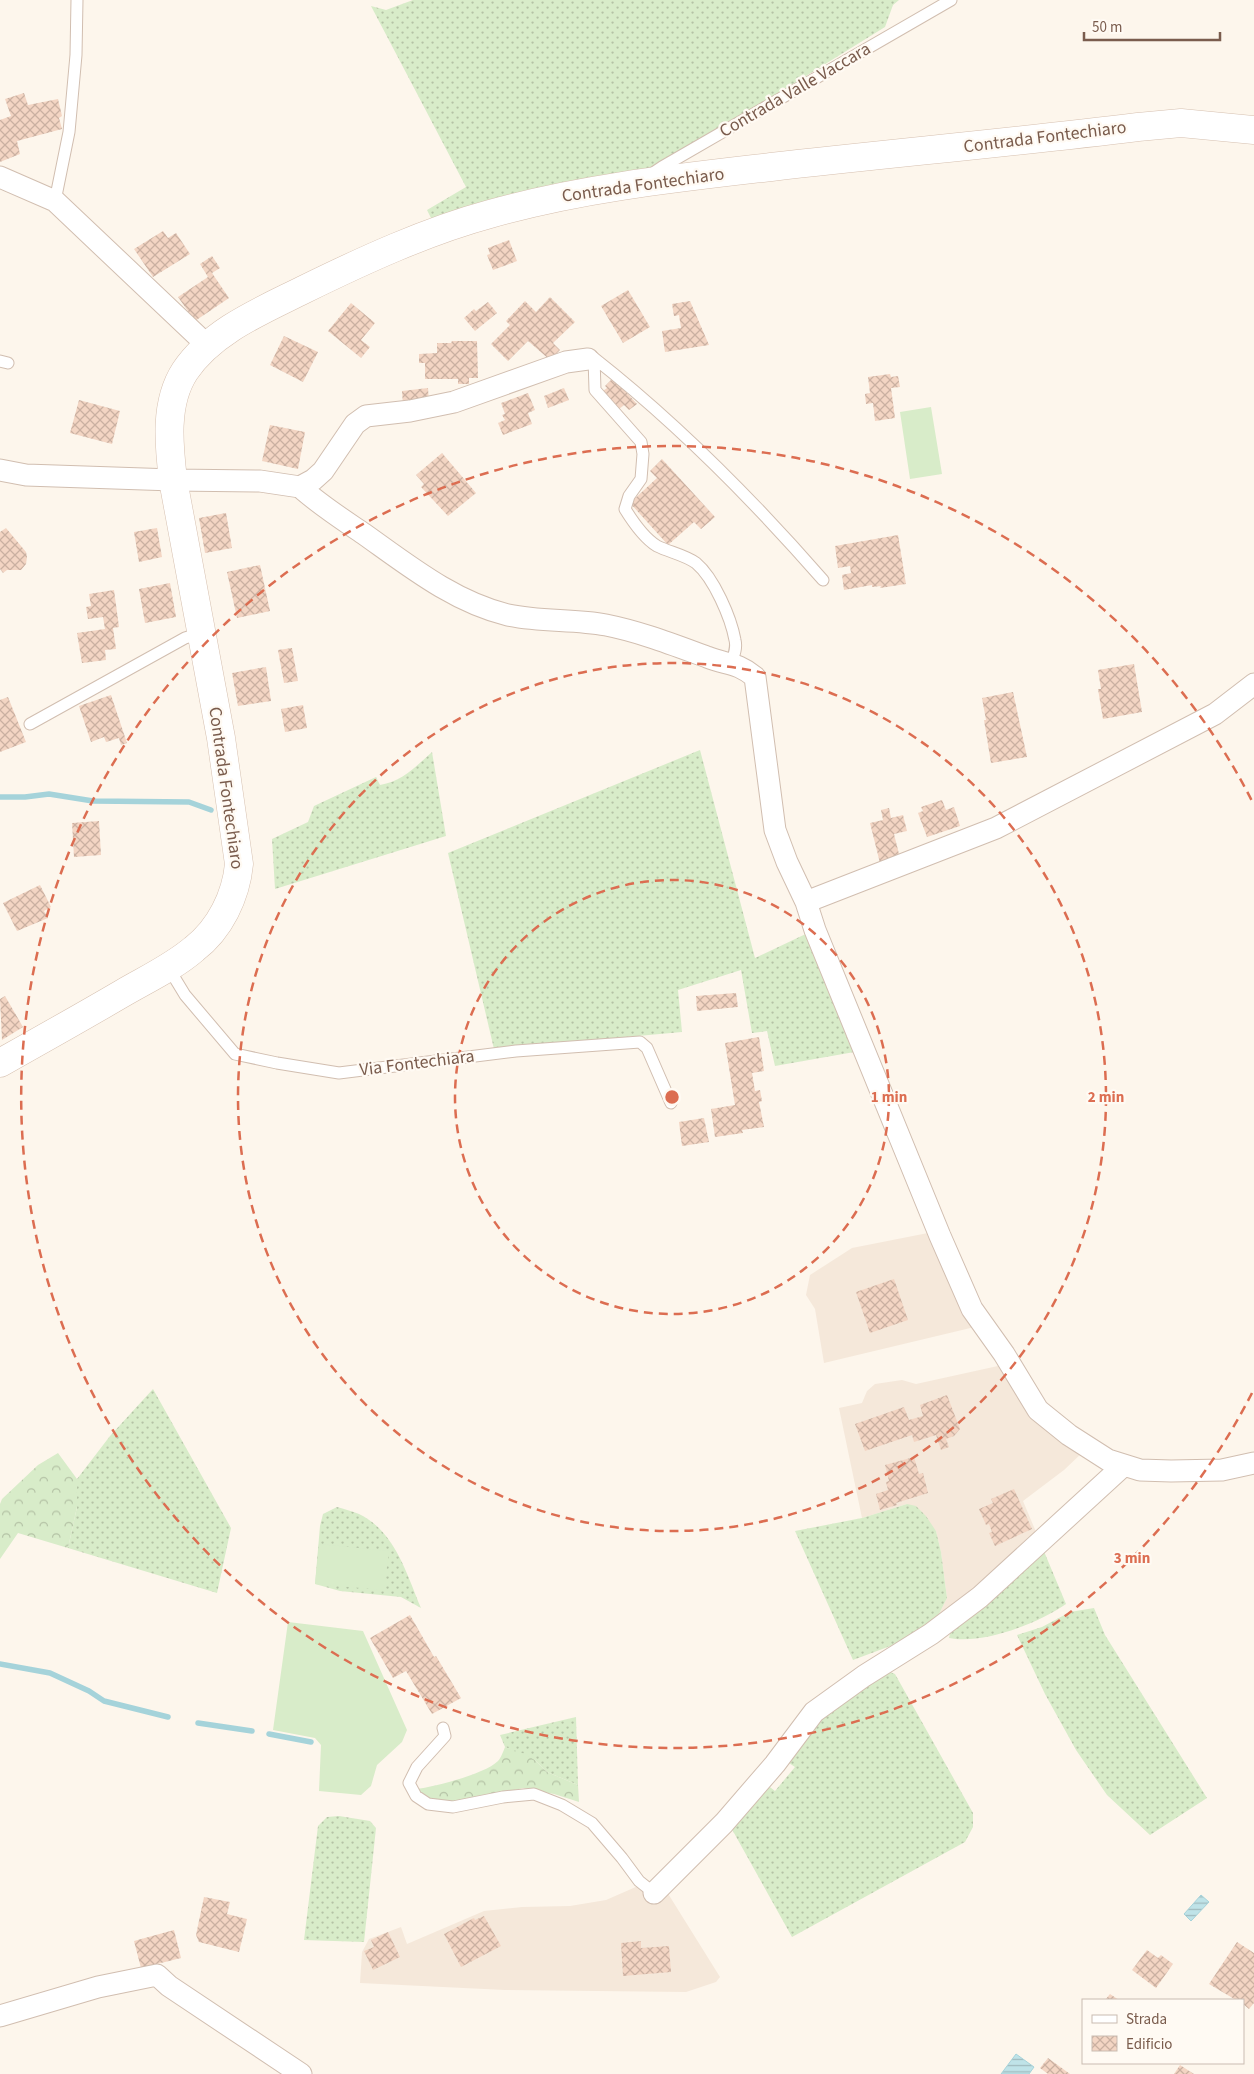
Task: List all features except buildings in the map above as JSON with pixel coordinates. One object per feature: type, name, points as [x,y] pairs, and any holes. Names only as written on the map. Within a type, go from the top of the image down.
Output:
[{"type":"main road","name":"Contrada Fontechiaro","points":[[0,1064],[196,949],[228,908],[238,881],[240,864],[220,738],[173,480],[169,446],[172,407],[184,373],[208,346],[221,335],[257,313],[323,280],[426,236],[487,214],[548,199],[641,182],[1138,127],[1181,124],[1254,130]]},
{"type":"street","points":[[0,177],[55,201],[208,346]]},
{"type":"street","points":[[300,487],[313,480],[323,470],[355,424],[366,416],[410,411],[454,402],[566,362],[591,359]]},
{"type":"street","points":[[0,470],[26,475],[260,481],[300,487],[320,505],[426,578],[468,601],[509,615],[606,625],[731,663],[746,670],[755,677],[776,830],[786,862],[806,902],[940,1236],[972,1308],[1004,1354],[1038,1410],[1069,1435],[1108,1460],[1140,1470],[1171,1472],[1222,1470],[1254,1463]]},
{"type":"street","points":[[806,902],[996,828],[1215,714],[1254,684]]},
{"type":"street","points":[[654,1893],[724,1823],[775,1764],[814,1712],[864,1676],[931,1634],[980,1597],[1123,1466]]},
{"type":"street","points":[[0,2016],[98,1987],[156,1975],[169,1986],[301,2074]]},
{"type":"lane","points":[[55,201],[69,132],[76,55],[77,0]]},
{"type":"lane","name":"Contrada Valle Vaccara","points":[[641,182],[662,166],[951,0]]},
{"type":"lane","points":[[591,359],[639,393],[762,510],[823,580]]},
{"type":"lane","points":[[591,359],[595,390],[641,442],[643,454],[640,479],[628,496],[624,509],[634,524],[656,545],[695,563],[710,580],[726,611],[736,641],[736,651],[731,663]]},
{"type":"lane","points":[[30,724],[185,638],[201,632]]},
{"type":"lane","name":"Via Fontechiara","points":[[168,967],[186,995],[235,1054],[277,1063],[339,1072],[516,1051],[640,1042],[647,1048],[671,1103]]},
{"type":"lane","points":[[442,1728],[445,1736],[417,1767],[409,1783],[416,1796],[428,1804],[453,1807],[503,1797],[534,1794],[562,1805],[592,1823],[622,1858],[639,1882],[654,1893]]},
{"type":"shaded area","points":[[933,1232],[983,1325],[824,1363],[815,1309],[806,1295],[810,1275],[852,1248]]},
{"type":"shaded area","points":[[1007,1364],[1083,1452],[1064,1470],[1023,1501],[1039,1539],[934,1624],[947,1598],[941,1552],[936,1531],[907,1504],[862,1518],[839,1408],[862,1403],[867,1391],[875,1384],[902,1380],[916,1384]]},
{"type":"shaded area","points":[[638,1886],[667,1892],[720,1977],[716,1982],[686,1992],[505,1990],[360,1983],[362,1952],[369,1939],[401,1927],[407,1944],[484,1911],[522,1907],[570,1906],[606,1900]]},
{"type":"green space","points":[[413,0],[899,0],[893,5],[885,27],[654,170],[434,224],[427,210],[466,187],[371,6],[386,10]]},
{"type":"green space","points":[[931,407],[942,474],[910,479],[900,412]]},
{"type":"green space","points":[[700,750],[755,958],[812,931],[860,1051],[775,1066],[767,1031],[752,1033],[741,970],[678,990],[682,1032],[494,1049],[448,853]]},
{"type":"green space","points":[[432,752],[446,836],[275,889],[272,839],[308,822],[314,806],[376,777],[380,785],[402,777]]},
{"type":"green space","points":[[153,1389],[231,1528],[217,1593],[68,1548],[77,1507],[77,1479],[110,1436]]},
{"type":"green space","points":[[58,1453],[77,1479],[77,1507],[68,1548],[18,1533],[0,1559],[0,1504],[2,1499],[38,1465]]},
{"type":"green space","points":[[907,1504],[916,1506],[926,1516],[936,1531],[941,1552],[947,1598],[934,1624],[901,1642],[853,1660],[795,1531],[862,1518]]},
{"type":"green space","points":[[337,1507],[359,1514],[382,1531],[405,1568],[421,1608],[401,1597],[340,1591],[315,1584],[320,1526],[323,1514]]},
{"type":"green space","points":[[319,1544],[389,1551],[384,1590],[315,1584]]},
{"type":"green space","points":[[1043,1549],[1066,1604],[1041,1618],[1010,1631],[978,1638],[949,1638],[952,1625]]},
{"type":"green space","points":[[1094,1608],[1105,1635],[1207,1798],[1150,1835],[1107,1795],[1076,1750],[1045,1694],[1017,1635],[1042,1627],[1070,1612]]},
{"type":"green space","points":[[288,1622],[363,1631],[407,1730],[402,1742],[377,1765],[371,1786],[361,1795],[319,1791],[321,1745],[315,1738],[273,1730]]},
{"type":"green space","points":[[885,1670],[895,1674],[973,1813],[973,1827],[965,1842],[792,1937],[729,1824],[766,1784],[775,1791],[795,1767],[786,1761],[816,1722]]},
{"type":"green space","points":[[576,1717],[578,1785],[547,1772],[536,1761],[505,1747],[500,1735]]},
{"type":"green space","points":[[505,1747],[525,1754],[536,1761],[547,1772],[578,1785],[579,1802],[554,1794],[523,1788],[458,1803],[437,1803],[416,1789],[446,1783],[482,1771],[498,1761]]},
{"type":"green space","points":[[339,1816],[370,1821],[376,1828],[364,1942],[304,1940],[318,1826],[327,1817]]},
{"type":"water","points":[[1201,1895],[1209,1902],[1191,1921],[1184,1914]]},
{"type":"water","points":[[1016,2054],[1034,2067],[1029,2074],[1001,2074]]},
{"type":"waterway","points":[[0,797],[25,797],[49,794],[93,801],[189,802],[211,810]]},
{"type":"waterway","points":[[0,1664],[50,1673],[89,1691],[104,1701],[168,1717]]},
{"type":"waterway","points":[[198,1723],[252,1731]]},
{"type":"waterway","points":[[269,1734],[311,1742]]}]
